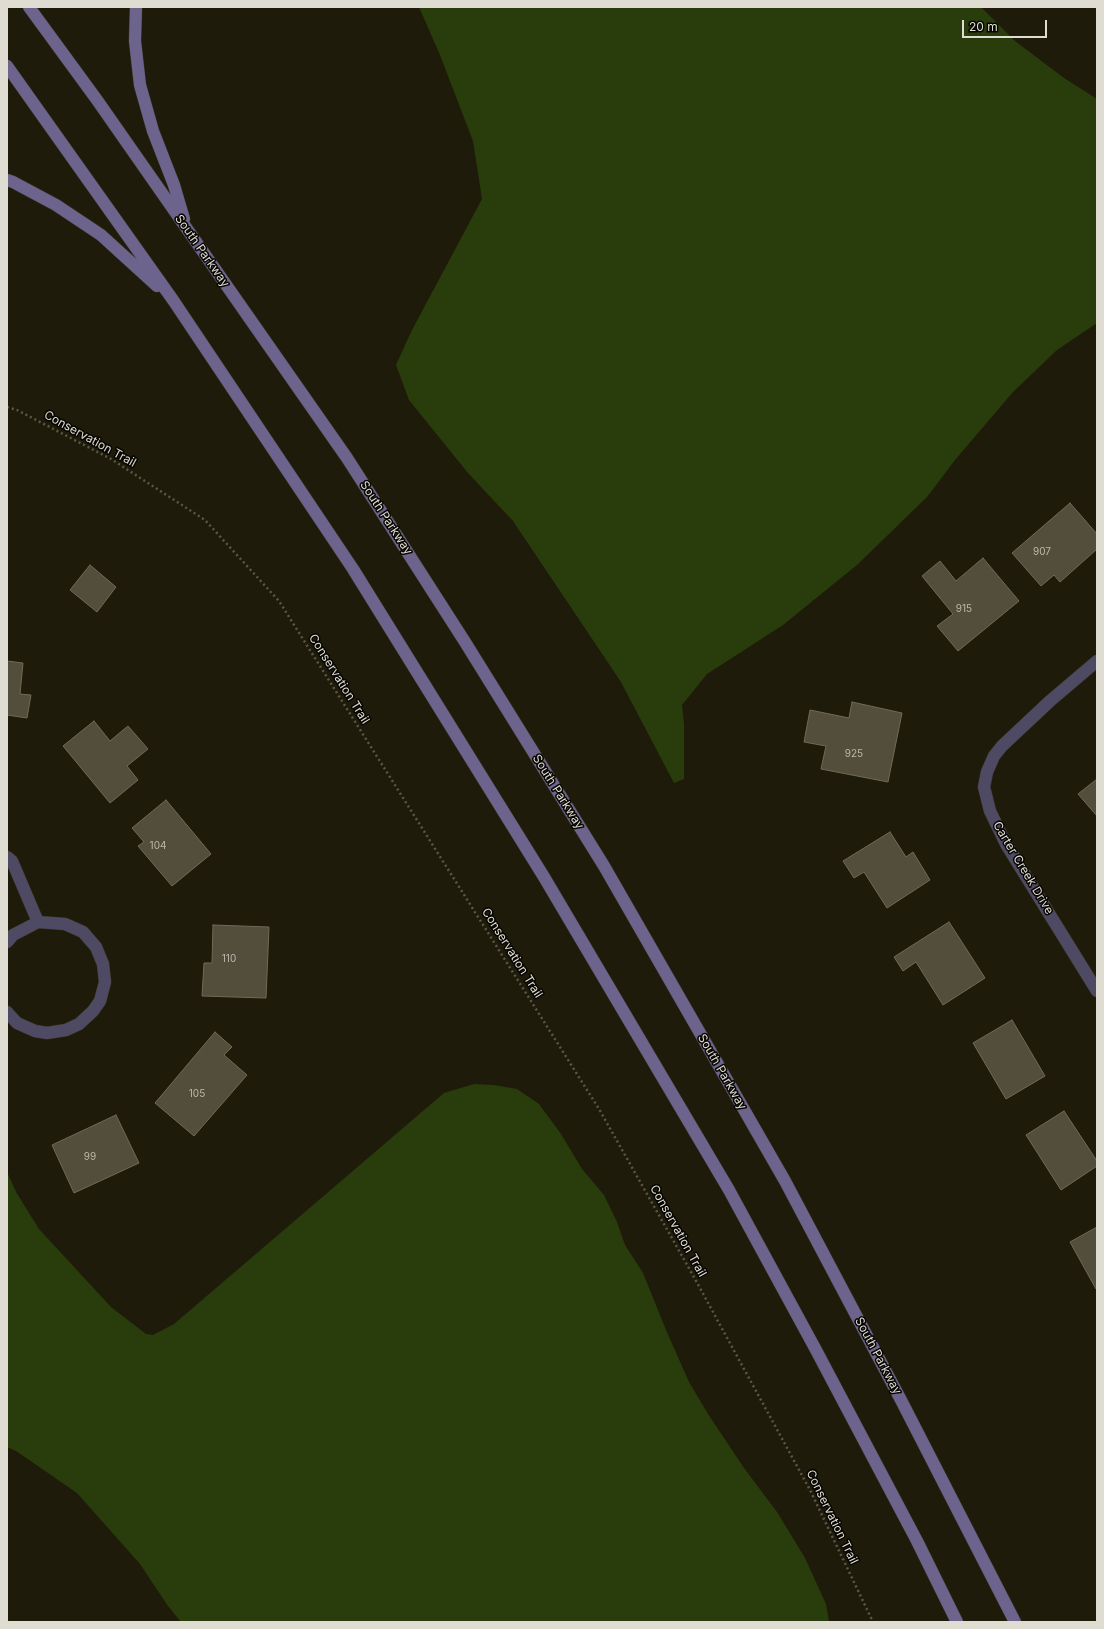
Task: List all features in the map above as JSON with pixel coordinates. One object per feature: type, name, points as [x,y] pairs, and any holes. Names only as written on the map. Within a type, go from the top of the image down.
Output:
[{"type":"main road","name":"South Parkway","points":[[29,7],[97,100],[347,458],[470,649],[604,866],[785,1181],[906,1409],[1015,1622]]},
{"type":"main road","points":[[136,7],[135,41],[140,85],[153,131],[174,185],[187,230]]},
{"type":"main road","points":[[7,66],[173,300],[353,569],[544,876],[729,1190],[917,1542],[957,1622]]},
{"type":"main road","points":[[7,180],[14,182],[56,205],[101,234],[173,300]]},
{"type":"street","name":"Carter Creek Drive","points":[[1097,661],[1050,701],[1002,746],[994,756],[987,772],[984,788],[990,811],[1006,844],[1097,991]]},
{"type":"street","points":[[7,856],[12,862],[38,922]]},
{"type":"street","points":[[7,942],[13,935],[38,922],[65,924],[82,932],[96,946],[103,964],[105,982],[100,1001],[93,1011],[79,1024],[66,1030],[47,1033],[35,1031],[17,1024],[7,1012]]},
{"type":"path","name":"Conservation Trail","points":[[7,407],[17,410],[112,459],[205,520],[279,602],[599,1109],[695,1279],[810,1490],[873,1622]]},
{"type":"green space","points":[[419,7],[981,7],[1015,41],[1064,78],[1097,99],[1097,323],[1057,350],[1013,392],[955,460],[927,497],[857,565],[783,625],[707,674],[682,705],[684,724],[684,779],[674,783],[621,682],[513,521],[468,473],[409,400],[396,365],[412,330],[482,199],[473,141],[440,55]]},
{"type":"green space","points":[[474,1084],[494,1085],[517,1089],[539,1104],[561,1134],[582,1169],[604,1195],[617,1222],[625,1245],[643,1273],[689,1382],[708,1414],[744,1468],[777,1512],[805,1558],[826,1604],[829,1622],[181,1622],[168,1606],[140,1564],[77,1493],[16,1451],[7,1447],[7,1172],[16,1192],[39,1229],[111,1307],[146,1334],[153,1335],[174,1324],[444,1093]]},
{"type":"building","points":[[1070,503],[1097,534],[1097,549],[1060,582],[1054,575],[1041,586],[1012,553]]},
{"type":"building","points":[[983,558],[1019,601],[958,651],[937,626],[953,614],[922,576],[940,561],[956,581]]},
{"type":"building","points":[[90,565],[116,587],[97,612],[70,590]]},
{"type":"building","points":[[7,661],[23,663],[20,694],[31,695],[27,718],[7,715]]},
{"type":"building","points":[[852,702],[902,713],[888,782],[821,769],[826,746],[804,742],[810,710],[849,718]]},
{"type":"building","points":[[94,721],[110,741],[128,726],[148,749],[127,766],[138,780],[110,803],[63,746]]},
{"type":"building","points":[[1097,779],[1097,816],[1078,794]]},
{"type":"building","points":[[166,800],[211,854],[172,886],[138,846],[144,842],[132,828]]},
{"type":"building","points":[[890,832],[906,857],[913,852],[930,880],[887,908],[864,872],[854,878],[843,861]]},
{"type":"building","points":[[949,922],[985,978],[943,1005],[916,962],[903,971],[894,957]]},
{"type":"building","points":[[213,925],[269,927],[266,998],[202,996],[204,963],[212,963]]},
{"type":"building","points":[[1012,1020],[1045,1076],[1006,1099],[973,1043]]},
{"type":"building","points":[[215,1032],[232,1047],[224,1055],[247,1075],[194,1136],[155,1103]]},
{"type":"building","points":[[1064,1111],[1097,1161],[1097,1166],[1061,1190],[1026,1135]]},
{"type":"building","points":[[116,1115],[139,1163],[74,1193],[52,1145]]},
{"type":"building","points":[[1097,1227],[1097,1288],[1096,1289],[1070,1242]]}]
